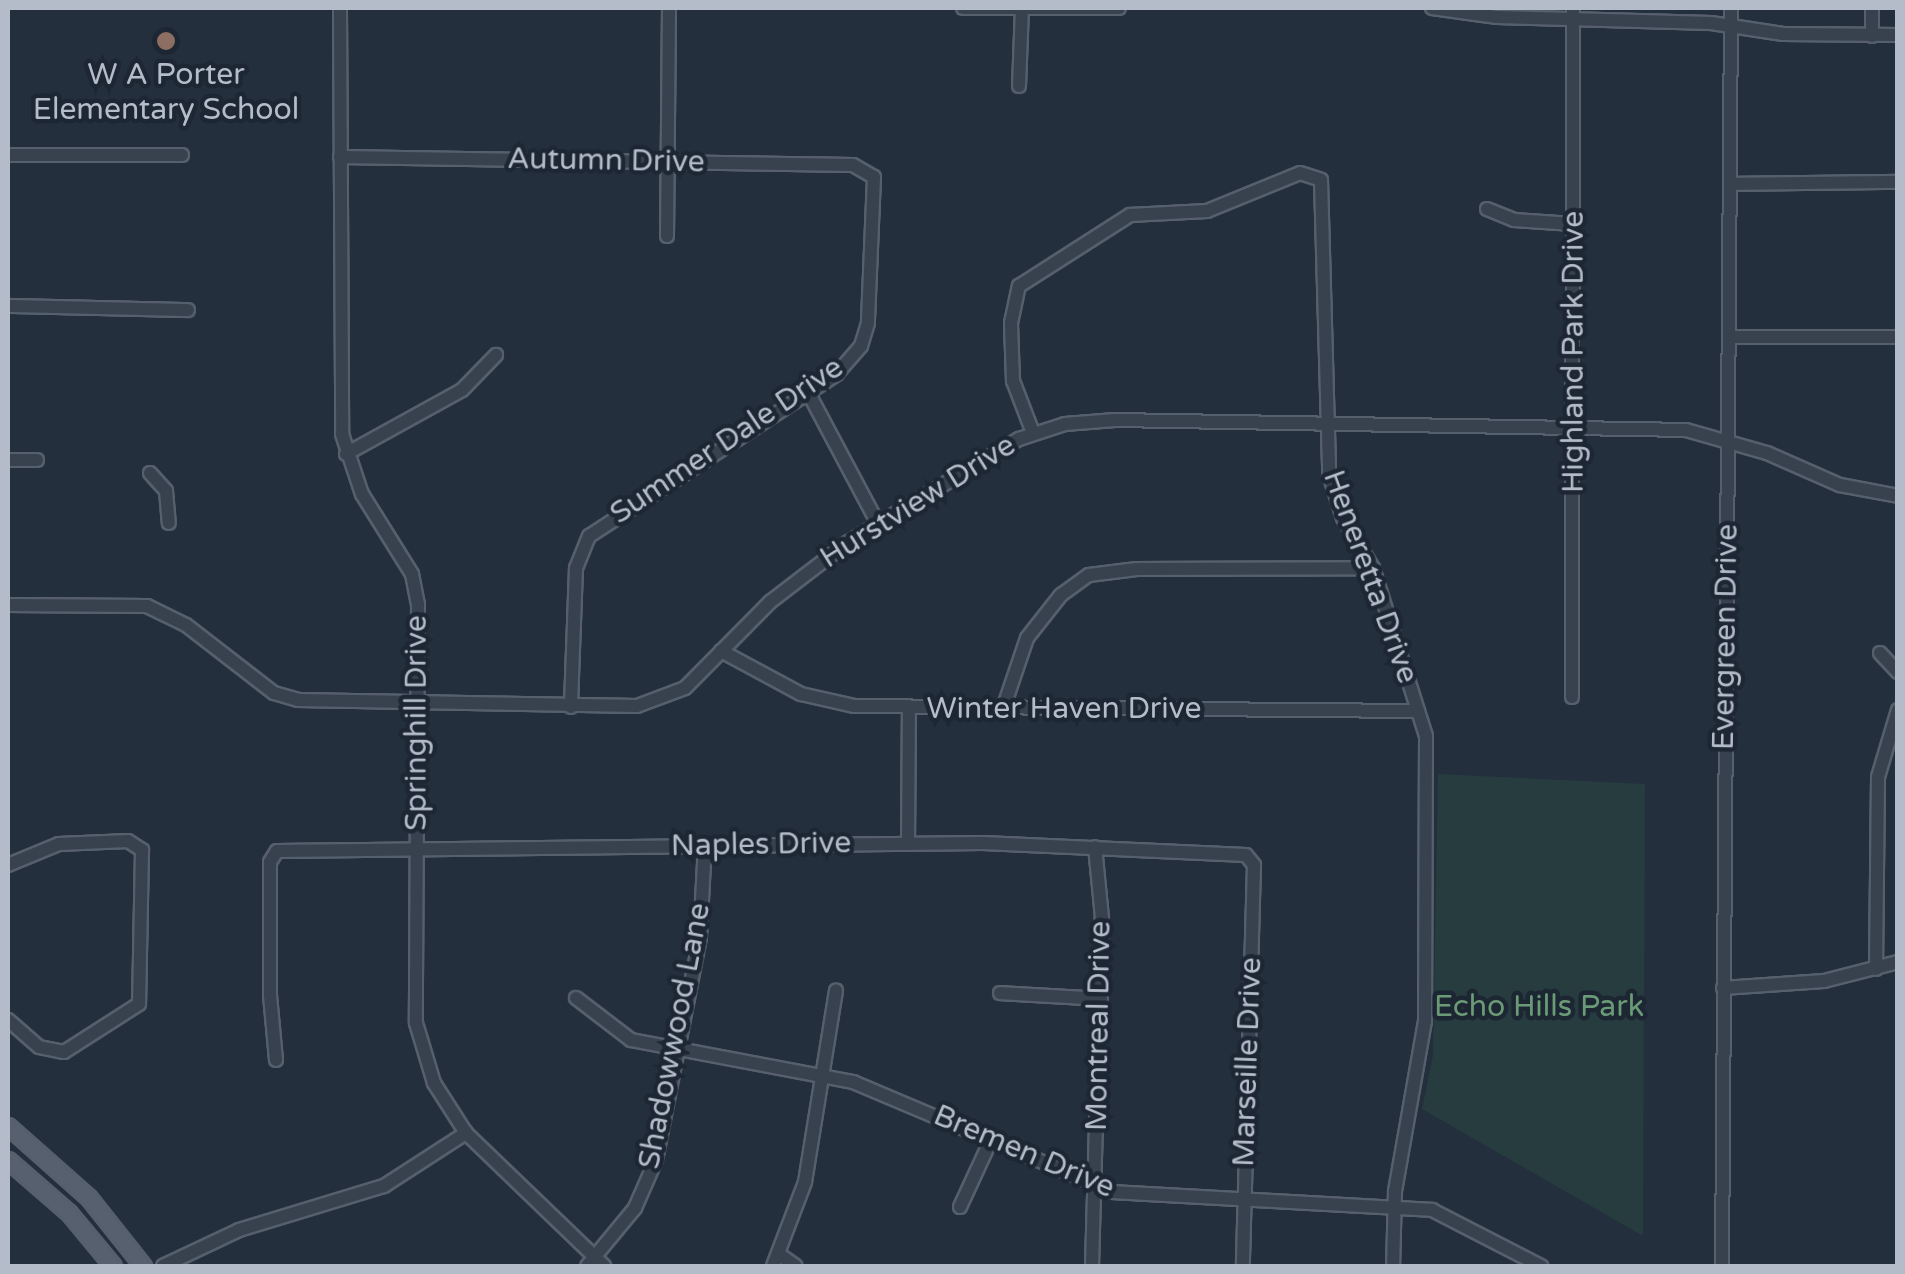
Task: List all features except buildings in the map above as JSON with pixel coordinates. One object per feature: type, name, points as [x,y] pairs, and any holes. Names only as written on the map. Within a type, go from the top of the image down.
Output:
[{"type":"main road","points":[[8,1126],[89,1198],[143,1266]]},
{"type":"main road","points":[[8,1160],[69,1213],[113,1266]]},
{"type":"street","name":"Springhill Drive","points":[[340,8],[346,454],[362,494],[412,574],[420,702],[416,1023],[434,1083],[466,1133],[595,1264]]},
{"type":"street","points":[[667,236],[669,8]]},
{"type":"street","points":[[963,8],[1119,8]]},
{"type":"street","points":[[1018,86],[1022,8]]},
{"type":"street","points":[[1432,8],[1446,14],[1573,12],[1731,27],[1898,35]]},
{"type":"street","name":"Evergreen Drive","points":[[1722,1266],[1730,8]]},
{"type":"street","points":[[1872,8],[1872,36]]},
{"type":"street","name":"Highland Park Drive","points":[[1572,697],[1573,12]]},
{"type":"street","points":[[8,154],[182,155]]},
{"type":"street","name":"Autumn Drive","points":[[340,158],[668,162],[872,171]]},
{"type":"street","name":"Summer Dale Drive","points":[[571,708],[576,568],[589,536],[837,374],[866,335],[872,171]]},
{"type":"street","name":"Heneretta Drive","points":[[1033,433],[1013,382],[1011,323],[1019,286],[1130,215],[1206,211],[1245,198],[1275,178],[1300,173],[1320,180],[1325,212],[1324,422],[1343,518],[1373,568],[1418,711],[1428,779],[1425,1021],[1394,1207],[1393,1266]]},
{"type":"street","points":[[1730,184],[1898,182]]},
{"type":"street","points":[[1487,210],[1514,220],[1574,224]]},
{"type":"street","points":[[8,306],[188,310]]},
{"type":"street","points":[[1729,338],[1898,338]]},
{"type":"street","points":[[346,454],[462,390],[496,355]]},
{"type":"street","points":[[808,394],[878,524]]},
{"type":"street","name":"Hurstview Drive","points":[[8,605],[147,606],[186,625],[274,693],[298,700],[571,708],[637,706],[671,697],[800,576],[878,524],[1033,433],[1115,420],[1574,425],[1686,430],[1728,440],[1812,476],[1898,496]]},
{"type":"street","points":[[8,460],[37,460]]},
{"type":"street","points":[[150,473],[166,491],[169,523]]},
{"type":"street","points":[[1003,709],[1027,638],[1061,595],[1089,575],[1137,569],[1373,568]]},
{"type":"street","name":"Winter Haven Drive","points":[[722,651],[826,702],[909,708],[1418,711]]},
{"type":"street","points":[[1880,653],[1898,672]]},
{"type":"street","points":[[908,844],[909,708]]},
{"type":"street","points":[[1876,970],[1878,777],[1898,710]]},
{"type":"street","points":[[8,865],[60,844],[128,841],[142,850],[139,1004],[64,1052],[38,1047],[8,1020]]},
{"type":"street","name":"Naples Drive","points":[[276,1060],[270,1018],[271,855],[418,848],[908,844],[1095,846],[1251,858]]},
{"type":"street","name":"Shadowwood Lane","points":[[595,1264],[642,1196],[678,1050],[700,937],[704,846]]},
{"type":"street","name":"Montreal Drive","points":[[1092,1266],[1100,999],[1095,846]]},
{"type":"street","name":"Marseille Drive","points":[[1243,1266],[1251,858]]},
{"type":"street","points":[[1723,988],[1806,984],[1898,962]]},
{"type":"street","points":[[796,1266],[777,1261],[805,1182],[826,1076],[836,990]]},
{"type":"street","points":[[1000,993],[1100,999]]},
{"type":"street","name":"Bremen Drive","points":[[576,998],[610,1030],[678,1050],[826,1076],[883,1092],[1095,1185],[1136,1196],[1394,1207],[1446,1213],[1541,1266]]},
{"type":"street","points":[[163,1266],[239,1230],[384,1186],[466,1133]]},
{"type":"street","points":[[960,1206],[990,1140]]},
{"type":"green space","name":"Echo Hills Park","points":[[1438,774],[1645,784],[1643,1236],[1422,1109],[1433,1055]]},
{"type":"place","name":"W A Porter Elementary School","points":[[166,41]]}]
